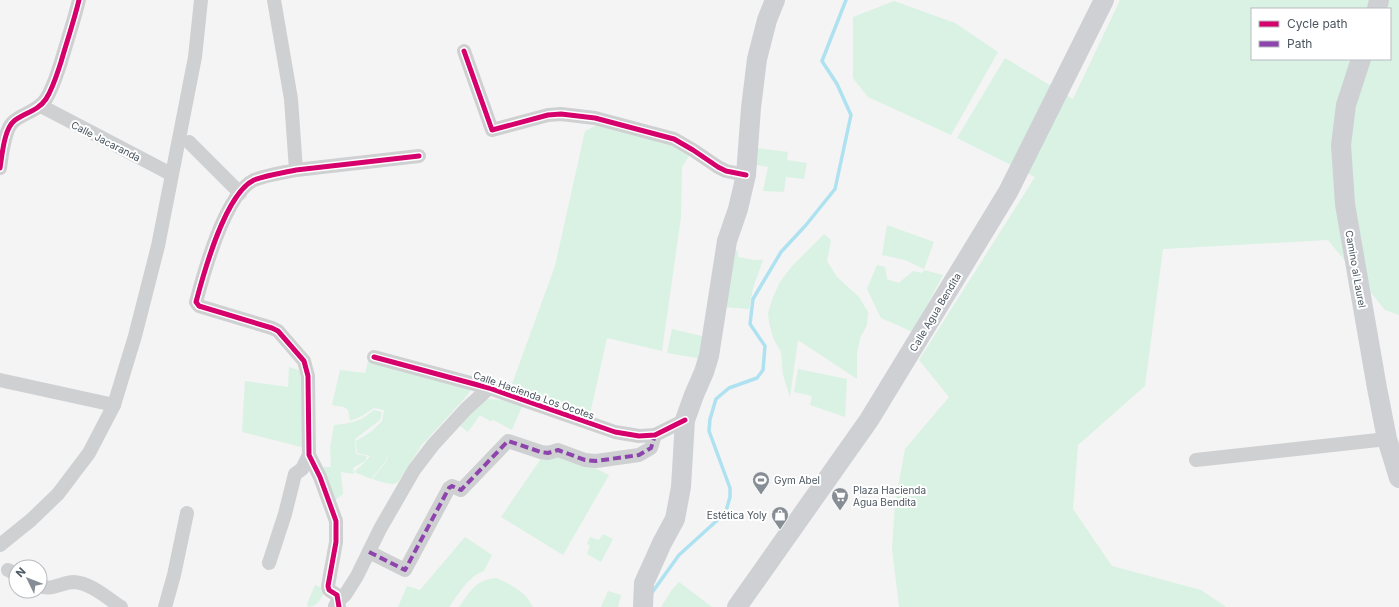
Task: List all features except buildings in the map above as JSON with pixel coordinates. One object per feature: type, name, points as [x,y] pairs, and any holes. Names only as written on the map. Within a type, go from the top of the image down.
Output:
[{"type":"main road","points":[[643,602],[644,583],[662,543],[675,519],[681,487],[686,420],[709,356],[727,241],[738,209],[746,175],[751,108],[757,59],[767,20],[776,0]]},
{"type":"main road","name":"Calle Agua Bendita","points":[[737,607],[869,420],[1000,206],[1104,0]]},
{"type":"main road","name":"Camino al Laurel","points":[[1360,60],[1346,105],[1341,146],[1345,204],[1387,439],[1399,478]]},
{"type":"street","points":[[0,168],[7,133],[5,122],[14,120],[41,106],[47,98],[54,82],[79,0]]},
{"type":"street","points":[[0,545],[31,520],[58,494],[89,453],[114,405],[135,336],[158,246],[195,56],[201,0]]},
{"type":"street","points":[[274,0],[291,99],[296,170]]},
{"type":"street","points":[[464,51],[492,130],[548,115],[561,114],[595,118],[674,139],[726,171],[746,175]]},
{"type":"street","name":"Calle Jacaranda","points":[[41,106],[120,149],[172,174]]},
{"type":"street","points":[[189,142],[240,193]]},
{"type":"street","points":[[337,605],[337,595],[329,590],[328,586],[336,542],[336,521],[320,477],[309,455],[308,376],[304,361],[278,331],[196,304],[199,289],[218,231],[240,193],[253,181],[296,170],[419,156]]},
{"type":"street","name":"Calle Hacienda Los Ocotes","points":[[374,357],[489,388],[615,432],[639,436],[656,435],[686,420]]},
{"type":"street","points":[[0,380],[114,405]]},
{"type":"street","name":"Calle Hacienda Los Ocotes","points":[[337,605],[357,576],[392,507],[414,470],[433,445],[466,409],[489,388]]},
{"type":"street","points":[[369,552],[404,570],[449,488],[452,486],[461,490],[508,441],[541,452],[548,453],[558,450],[585,460],[596,461],[639,455],[651,448],[656,435]]},
{"type":"street","points":[[1196,460],[1387,439]]},
{"type":"street","points":[[269,564],[285,514],[295,474],[302,469],[309,455]]},
{"type":"street","points":[[165,607],[174,575],[187,513]]},
{"type":"street","points":[[48,588],[73,582],[88,586],[121,607]]},
{"type":"green space","points":[[1120,0],[1399,0],[1399,315],[1385,310],[1328,240],[1163,249],[1145,386],[1078,445],[1073,509],[1112,566],[1201,590],[1226,607],[899,607],[892,549],[895,504],[905,449],[949,397],[919,360],[1035,177],[957,138],[1005,58],[1073,99]]},
{"type":"green space","points":[[894,1],[955,23],[998,52],[951,135],[868,97],[853,78],[853,17]]},
{"type":"green space","points":[[597,125],[667,142],[690,154],[682,167],[681,217],[662,351],[607,338],[590,414],[512,384],[555,266],[585,131]]},
{"type":"green space","points":[[755,148],[788,152],[787,160],[807,163],[804,179],[786,177],[784,192],[763,191],[768,167],[752,164]]},
{"type":"green space","points":[[887,225],[934,242],[924,269],[905,260],[882,255]]},
{"type":"green space","points":[[824,234],[831,240],[827,261],[837,277],[859,297],[868,312],[867,325],[860,338],[857,355],[857,379],[798,340],[790,397],[783,375],[781,352],[773,338],[768,313],[780,282],[792,266]]},
{"type":"green space","points":[[732,250],[738,251],[738,257],[763,260],[753,288],[749,309],[723,307]]},
{"type":"green space","points":[[877,265],[885,267],[887,279],[899,283],[913,271],[922,273],[924,270],[943,275],[913,332],[881,318],[867,289]]},
{"type":"green space","points":[[672,329],[706,337],[703,359],[667,353]]},
{"type":"green space","points":[[369,358],[474,386],[465,398],[420,447],[398,482],[393,484],[372,479],[386,462],[389,453],[385,462],[371,479],[354,472],[370,456],[357,453],[356,441],[372,431],[382,421],[384,410],[374,408],[362,416],[350,421],[348,410],[344,407],[332,405],[340,370],[365,373]]},
{"type":"green space","points":[[289,367],[304,372],[305,448],[242,432],[245,381],[288,387]]},
{"type":"green space","points":[[798,369],[847,379],[845,417],[810,405],[812,396],[794,392]]},
{"type":"green space","points":[[487,399],[502,400],[522,406],[512,430],[480,415],[468,432],[460,426],[467,417]]},
{"type":"green space","points":[[374,410],[382,412],[380,420],[355,439],[356,454],[367,456],[365,461],[353,468],[354,474],[341,472],[343,494],[334,501],[321,467],[331,467],[330,448],[334,425],[356,421]]},
{"type":"green space","points":[[571,456],[609,475],[563,555],[501,517],[542,457]]},
{"type":"green space","points":[[603,534],[613,539],[601,562],[587,554],[590,546],[587,544],[590,537],[599,540]]},
{"type":"green space","points":[[465,537],[492,555],[484,571],[478,573],[469,581],[449,607],[398,607],[407,586],[420,590]]},
{"type":"green space","points":[[496,578],[518,589],[533,607],[459,607],[474,587],[483,581]]},
{"type":"green space","points":[[679,582],[712,607],[661,607],[671,591]]},
{"type":"green space","points":[[315,585],[325,589],[317,603],[311,607],[308,607],[307,604]]},
{"type":"green space","points":[[608,591],[621,595],[618,607],[601,607]]},
{"type":"waterway","points":[[651,594],[679,555],[726,511],[730,497],[730,488],[709,431],[710,419],[716,399],[729,388],[757,378],[763,370],[765,346],[750,324],[753,299],[781,252],[806,225],[835,189],[851,115],[837,84],[822,61],[846,0]]},
{"type":"marked path","points":[[369,552],[405,570],[449,488],[452,486],[461,490],[508,441],[541,452],[548,453],[558,450],[585,460],[596,461],[639,455],[651,448],[655,435]]},
{"type":"cycle path","points":[[0,168],[4,143],[11,125],[18,118],[43,103],[51,90],[61,62],[79,0]]},
{"type":"cycle path","points":[[464,51],[492,130],[548,115],[561,114],[595,118],[674,139],[718,167],[726,171],[746,175]]},
{"type":"cycle path","points":[[339,607],[337,595],[329,590],[328,586],[336,542],[336,521],[320,477],[309,455],[308,376],[304,361],[278,331],[199,306],[196,302],[210,254],[225,217],[234,201],[244,188],[254,180],[269,175],[296,170],[419,156]]},
{"type":"cycle path","points":[[374,357],[489,388],[615,432],[639,436],[655,435],[685,420]]},
{"type":"place","name":"Gym Abel","points":[[761,495]]},
{"type":"place","name":"Plaza Hacienda Agua Bendita","points":[[840,511]]},
{"type":"place","name":"Estética Yoly","points":[[780,530]]}]
